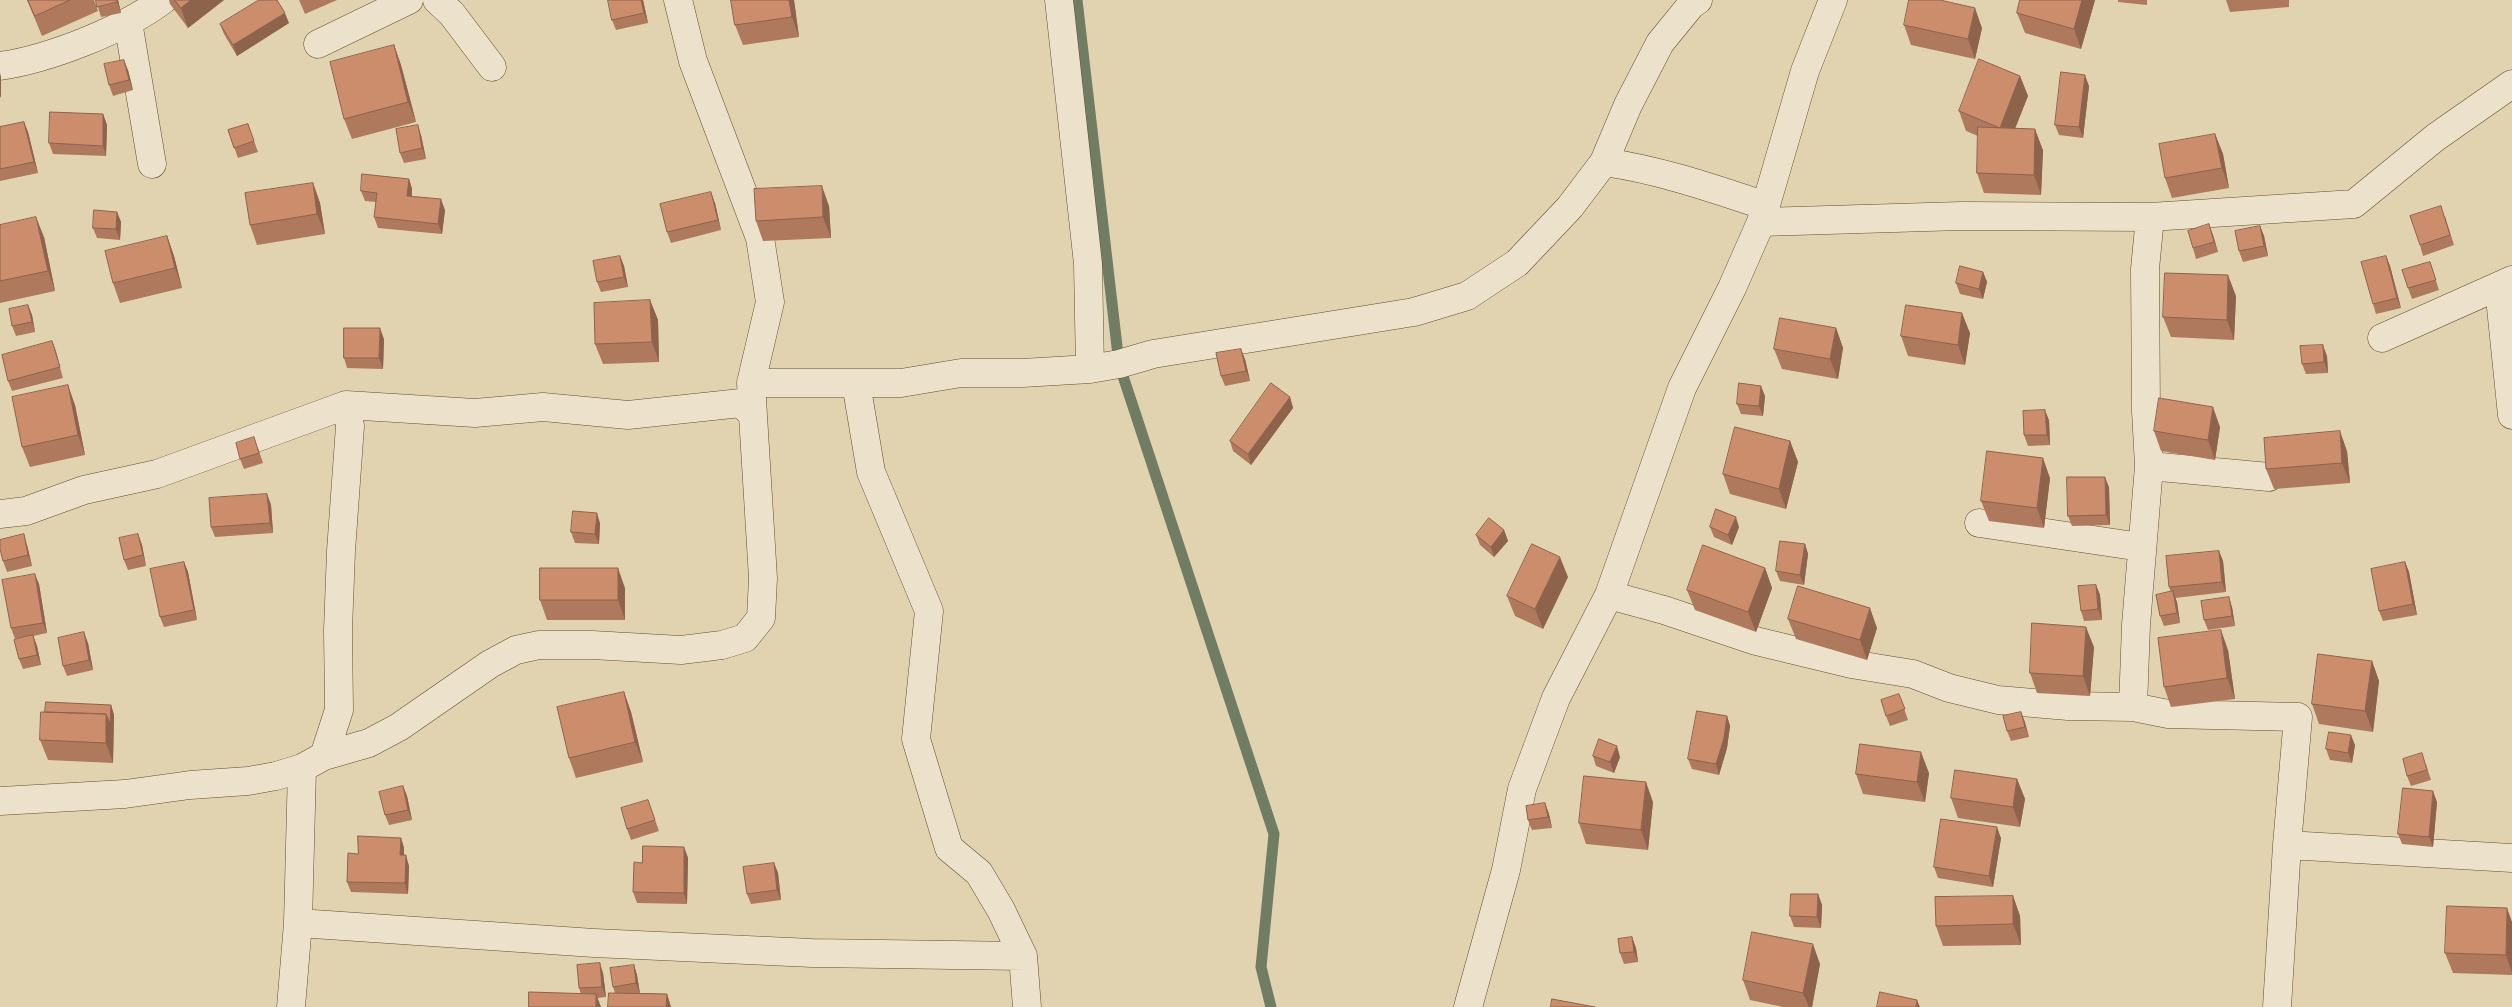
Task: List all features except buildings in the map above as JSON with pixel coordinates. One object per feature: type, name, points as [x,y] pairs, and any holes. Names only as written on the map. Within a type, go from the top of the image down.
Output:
[{"type":"street","points":[[0,66],[44,58],[128,22],[162,0]]},
{"type":"street","points":[[318,44],[409,0]]},
{"type":"street","points":[[438,0],[452,14],[492,67]]},
{"type":"street","points":[[0,801],[125,794],[190,785],[248,781],[276,776],[369,743],[399,727],[490,664],[516,650],[539,645],[592,645],[681,650],[722,645],[745,638],[761,618],[763,578],[752,412],[752,384],[770,302],[760,238],[693,61],[678,0]]},
{"type":"street","points":[[1059,0],[1088,264],[1090,369]]},
{"type":"street","points":[[752,384],[901,383],[961,373],[1022,373],[1090,369],[1119,364],[1153,354],[1414,312],[1467,296],[1517,263],[1570,207],[1604,162],[1628,105],[1660,43],[1691,5],[1698,0]]},
{"type":"street","points":[[1468,1007],[1506,870],[1522,789],[1556,698],[1609,595],[1682,388],[1732,288],[1763,214],[1805,71],[1833,0]]},
{"type":"street","points":[[128,22],[152,164]]},
{"type":"street","points":[[1604,162],[1648,169],[1698,183],[1763,214],[2150,217],[2354,204],[2429,143],[2512,84]]},
{"type":"street","points":[[2132,707],[2141,547],[2150,466],[2146,412],[2145,269],[2150,217]]},
{"type":"street","points":[[2382,338],[2505,284],[2512,415]]},
{"type":"street","points":[[856,383],[871,472],[929,611],[916,739],[949,848],[979,873],[1002,910],[1023,956],[1027,1007]]},
{"type":"street","points":[[0,514],[26,510],[84,490],[157,474],[346,406],[475,413],[543,407],[628,415],[740,403],[752,412]]},
{"type":"street","points":[[291,1007],[313,762],[339,710],[338,630],[341,551],[350,426],[346,406]]},
{"type":"street","points":[[2150,466],[2269,477]]},
{"type":"street","points":[[1979,523],[2141,547]]},
{"type":"street","points":[[1609,595],[1664,610],[1756,641],[1851,664],[1913,674],[1949,688],[1998,700],[2068,706],[2132,707],[2168,714],[2298,717],[2287,845],[2277,1007]]},
{"type":"street","points":[[2287,845],[2512,858]]},
{"type":"street","points":[[298,923],[604,944],[812,953],[1023,956]]},
{"type":"waterway","points":[[1077,0],[1119,364],[1274,834],[1261,967],[1271,1007]]}]
